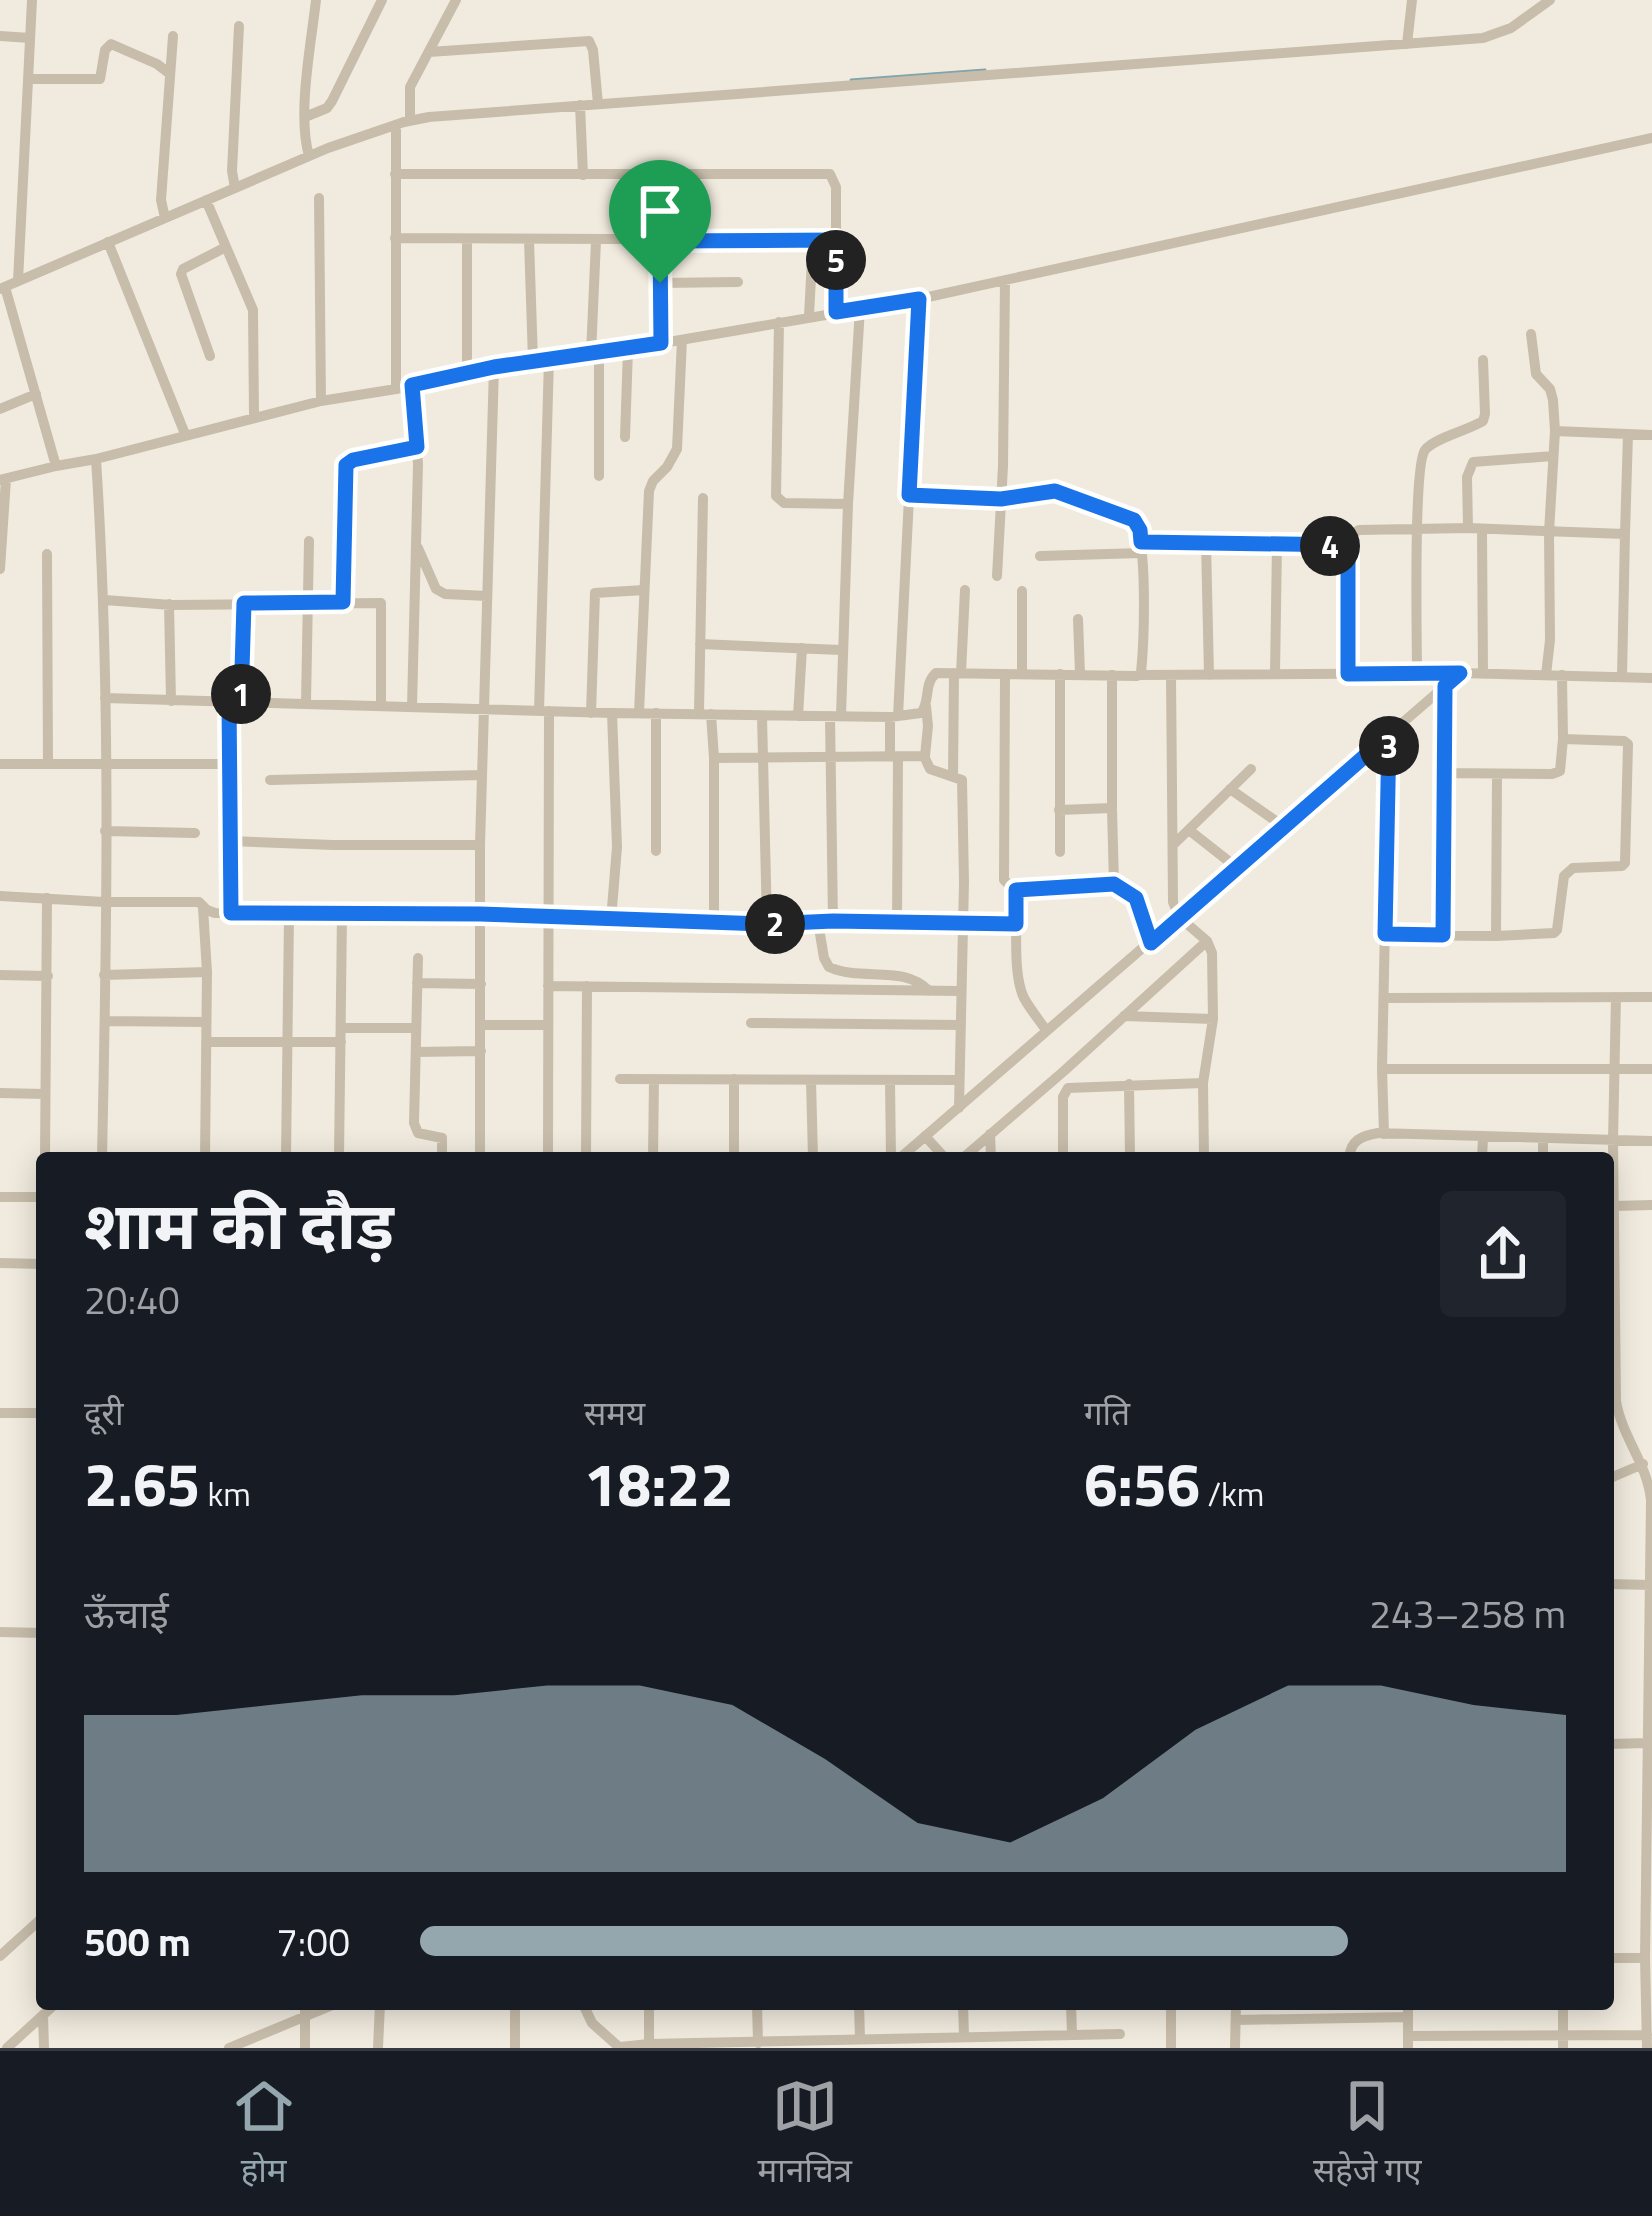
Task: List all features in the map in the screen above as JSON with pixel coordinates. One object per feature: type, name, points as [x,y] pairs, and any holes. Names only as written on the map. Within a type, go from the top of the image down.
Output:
[{"type":"street","points":[[18,273],[32,0]]},
{"type":"street","points":[[306,147],[316,0]]},
{"type":"street","points":[[305,117],[327,109],[382,0]]},
{"type":"street","points":[[410,116],[410,87],[456,0]]},
{"type":"street","points":[[1408,38],[1412,0]]},
{"type":"street","points":[[56,466],[2,288],[18,273],[108,242],[163,209],[206,200],[234,180],[306,147],[396,125],[410,116],[580,105],[597,98],[1495,35],[1550,0]]},
{"type":"street","points":[[234,180],[239,26]]},
{"type":"street","points":[[0,36],[30,38]]},
{"type":"street","points":[[163,209],[173,36]]},
{"type":"street","points":[[429,52],[583,40],[592,44],[597,98]]},
{"type":"street","points":[[28,79],[100,79],[105,50],[111,44],[170,74]]},
{"type":"street","points":[[580,105],[583,175]]},
{"type":"street","points":[[396,125],[396,389]]},
{"type":"street","points":[[0,569],[3,480],[56,466],[321,401],[533,360],[628,349],[919,299],[1652,138]]},
{"type":"street","points":[[394,174],[830,174],[836,187],[836,312]]},
{"type":"street","points":[[319,198],[321,401]]},
{"type":"street","points":[[206,200],[253,310],[254,416]]},
{"type":"street","points":[[394,238],[836,240]]},
{"type":"street","points":[[467,240],[467,372]]},
{"type":"street","points":[[529,240],[533,360]]},
{"type":"street","points":[[809,316],[813,240]]},
{"type":"street","points":[[596,241],[599,476]]},
{"type":"street","points":[[660,241],[661,343]]},
{"type":"street","points":[[108,242],[185,434]]},
{"type":"street","points":[[210,356],[181,274],[226,247]]},
{"type":"street","points":[[997,576],[1005,281]]},
{"type":"street","points":[[660,283],[738,282]]},
{"type":"street","points":[[897,924],[894,717],[919,299]]},
{"type":"street","points":[[833,921],[831,756],[860,308]]},
{"type":"street","points":[[778,322],[777,500],[848,504]]},
{"type":"street","points":[[1531,334],[1536,374],[1553,400],[1555,431],[1546,675]]},
{"type":"street","points":[[639,713],[650,491],[677,449],[682,340]]},
{"type":"street","points":[[625,436],[628,349]]},
{"type":"street","points":[[548,1152],[544,711],[550,358]]},
{"type":"street","points":[[1417,673],[1417,530],[1425,450],[1483,421],[1483,360]]},
{"type":"street","points":[[480,1152],[480,844],[494,367]]},
{"type":"street","points":[[412,385],[417,447],[412,707]]},
{"type":"street","points":[[0,409],[36,394]]},
{"type":"street","points":[[1555,431],[1652,435]]},
{"type":"street","points":[[1622,677],[1628,434]]},
{"type":"street","points":[[343,602],[346,465],[417,447]]},
{"type":"street","points":[[1468,528],[1466,477],[1473,462],[1553,455]]},
{"type":"street","points":[[96,459],[105,600],[102,1152]]},
{"type":"street","points":[[909,495],[1001,499],[1055,491],[1134,520],[1141,548],[1139,675]]},
{"type":"street","points":[[704,498],[700,644],[713,758],[714,922]]},
{"type":"street","points":[[1348,674],[1348,545],[1353,532],[1468,528],[1625,534]]},
{"type":"street","points":[[1482,530],[1483,674]]},
{"type":"street","points":[[307,703],[309,541]]},
{"type":"street","points":[[1040,556],[1206,543],[1348,545]]},
{"type":"street","points":[[1206,543],[1209,675]]},
{"type":"street","points":[[1275,674],[1277,544]]},
{"type":"street","points":[[416,545],[436,589],[487,596]]},
{"type":"street","points":[[47,554],[48,764]]},
{"type":"street","points":[[591,712],[595,593],[644,590]]},
{"type":"street","points":[[953,776],[965,590]]},
{"type":"street","points":[[1022,590],[1022,674]]},
{"type":"street","points":[[105,600],[169,604],[376,601],[382,605],[381,706]]},
{"type":"street","points":[[231,913],[231,764],[244,603]]},
{"type":"street","points":[[169,604],[171,701]]},
{"type":"street","points":[[1078,619],[1080,674]]},
{"type":"street","points":[[700,644],[841,650]]},
{"type":"street","points":[[798,716],[802,648]]},
{"type":"street","points":[[959,1108],[964,784],[931,769],[925,756],[926,706],[936,673],[1460,673],[1652,678]]},
{"type":"street","points":[[903,1152],[1460,673]]},
{"type":"street","points":[[1005,674],[1004,880],[1016,890],[1114,884],[1136,898],[1151,943]]},
{"type":"street","points":[[1060,674],[1060,852]]},
{"type":"street","points":[[1112,675],[1114,884]]},
{"type":"street","points":[[1171,675],[1173,902],[1179,917],[1207,941],[1213,953],[1213,1018],[1203,1083],[1204,1152]]},
{"type":"street","points":[[1444,773],[1558,773],[1562,766],[1562,676]]},
{"type":"street","points":[[1443,935],[1445,686]]},
{"type":"street","points":[[105,698],[762,716],[894,717],[916,715],[926,706]]},
{"type":"street","points":[[611,920],[617,847],[612,713]]},
{"type":"street","points":[[656,713],[656,851]]},
{"type":"street","points":[[762,716],[767,924]]},
{"type":"street","points":[[1384,1135],[1389,735]]},
{"type":"street","points":[[1385,934],[1555,933],[1567,871],[1625,863],[1628,744],[1563,739]]},
{"type":"street","points":[[713,758],[925,756]]},
{"type":"street","points":[[0,764],[231,764]]},
{"type":"street","points":[[1174,844],[1251,769]]},
{"type":"street","points":[[1496,936],[1497,774]]},
{"type":"street","points":[[270,780],[482,775]]},
{"type":"street","points":[[1230,789],[1283,826]]},
{"type":"street","points":[[1059,810],[1112,809]]},
{"type":"street","points":[[1189,830],[1236,868]]},
{"type":"street","points":[[105,831],[195,833]]},
{"type":"street","points":[[230,841],[480,844]]},
{"type":"street","points":[[1016,890],[1023,997],[1046,1030]]},
{"type":"street","points":[[0,896],[193,902],[210,912],[231,913],[1016,924]]},
{"type":"street","points":[[45,1152],[47,898]]},
{"type":"street","points":[[203,904],[205,1152]]},
{"type":"street","points":[[286,1152],[289,914]]},
{"type":"street","points":[[339,1152],[342,914]]},
{"type":"street","points":[[818,922],[829,968],[854,975],[908,976],[929,991]]},
{"type":"street","points":[[970,1152],[1207,941]]},
{"type":"street","points":[[418,958],[415,1129],[442,1138],[442,1152]]},
{"type":"street","points":[[104,975],[207,972]]},
{"type":"street","points":[[0,975],[48,976]]},
{"type":"street","points":[[417,983],[481,984]]},
{"type":"street","points":[[548,986],[959,991]]},
{"type":"street","points":[[586,1152],[587,986]]},
{"type":"street","points":[[1613,1152],[1616,997]]},
{"type":"street","points":[[1385,998],[1652,997]]},
{"type":"street","points":[[1124,1016],[1213,1018]]},
{"type":"street","points":[[105,1021],[206,1022]]},
{"type":"street","points":[[751,1022],[960,1025]]},
{"type":"street","points":[[481,1025],[548,1025]]},
{"type":"street","points":[[341,1028],[416,1028]]},
{"type":"street","points":[[206,1042],[340,1042]]},
{"type":"street","points":[[416,1052],[481,1051]]},
{"type":"street","points":[[1382,1069],[1652,1070]]},
{"type":"street","points":[[620,1079],[959,1080]]},
{"type":"street","points":[[653,1152],[654,1079]]},
{"type":"street","points":[[734,1079],[734,1152]]},
{"type":"street","points":[[811,1081],[813,1152]]},
{"type":"street","points":[[890,1081],[895,1152]]},
{"type":"street","points":[[1063,1152],[1064,1092],[1074,1086],[1203,1083]]},
{"type":"street","points":[[1129,1084],[1130,1152]]},
{"type":"street","points":[[0,1093],[45,1094]]},
{"type":"street","points":[[990,1134],[991,1152]]},
{"type":"street","points":[[1350,1152],[1362,1136],[1384,1135],[1652,1141]]},
{"type":"street","points":[[925,1136],[940,1152]]},
{"type":"street","points":[[1482,1152],[1483,1138]]},
{"type":"street","points":[[1543,1140],[1544,1152]]},
{"type":"street","points":[[0,1197],[36,1197]]},
{"type":"street","points":[[1614,1206],[1652,1205]]},
{"type":"street","points":[[0,1263],[36,1264]]},
{"type":"street","points":[[1236,2020],[1408,2011],[1408,2042],[1647,2042],[1652,1500],[1643,1464],[1618,1414],[1614,1375]]},
{"type":"street","points":[[0,1413],[36,1413]]},
{"type":"street","points":[[1614,1477],[1643,1464]]},
{"type":"street","points":[[1614,1584],[1651,1585]]},
{"type":"street","points":[[0,1632],[36,1633]]},
{"type":"street","points":[[1614,1744],[1648,1743]]},
{"type":"street","points":[[0,1956],[36,1923]]},
{"type":"street","points":[[1614,1958],[1645,1958]]},
{"type":"street","points":[[7,2048],[48,2010]]},
{"type":"street","points":[[229,2048],[305,2010],[304,2048]]},
{"type":"street","points":[[378,2048],[380,2010]]},
{"type":"street","points":[[515,2010],[515,2048]]},
{"type":"street","points":[[586,2010],[592,2023],[620,2047],[1120,2034]]},
{"type":"street","points":[[649,2010],[649,2044]]},
{"type":"street","points":[[757,2010],[758,2043]]},
{"type":"street","points":[[859,2010],[860,2039]]},
{"type":"street","points":[[964,2010],[964,2036]]},
{"type":"street","points":[[1071,2010],[1072,2035]]},
{"type":"street","points":[[1171,2010],[1171,2048]]},
{"type":"street","points":[[1235,2048],[1236,2010]]},
{"type":"street","points":[[1563,2010],[1563,2042]]},
{"type":"street","points":[[43,2015],[44,2048]]},
{"type":"waterway","points":[[851,80],[985,70]]},
{"type":"route","points":[[836,240],[836,312],[919,299],[909,495],[1001,499],[1055,491],[1134,520],[1141,542],[1348,545],[1348,674],[1460,673],[1445,686],[1443,935],[1385,934],[1389,735],[1151,943],[1136,898],[1114,884],[1016,890],[1016,924],[231,913],[229,702],[241,703],[244,603],[343,602],[346,465],[417,447],[412,385],[533,360],[661,343],[660,283],[660,241],[836,240]]}]
